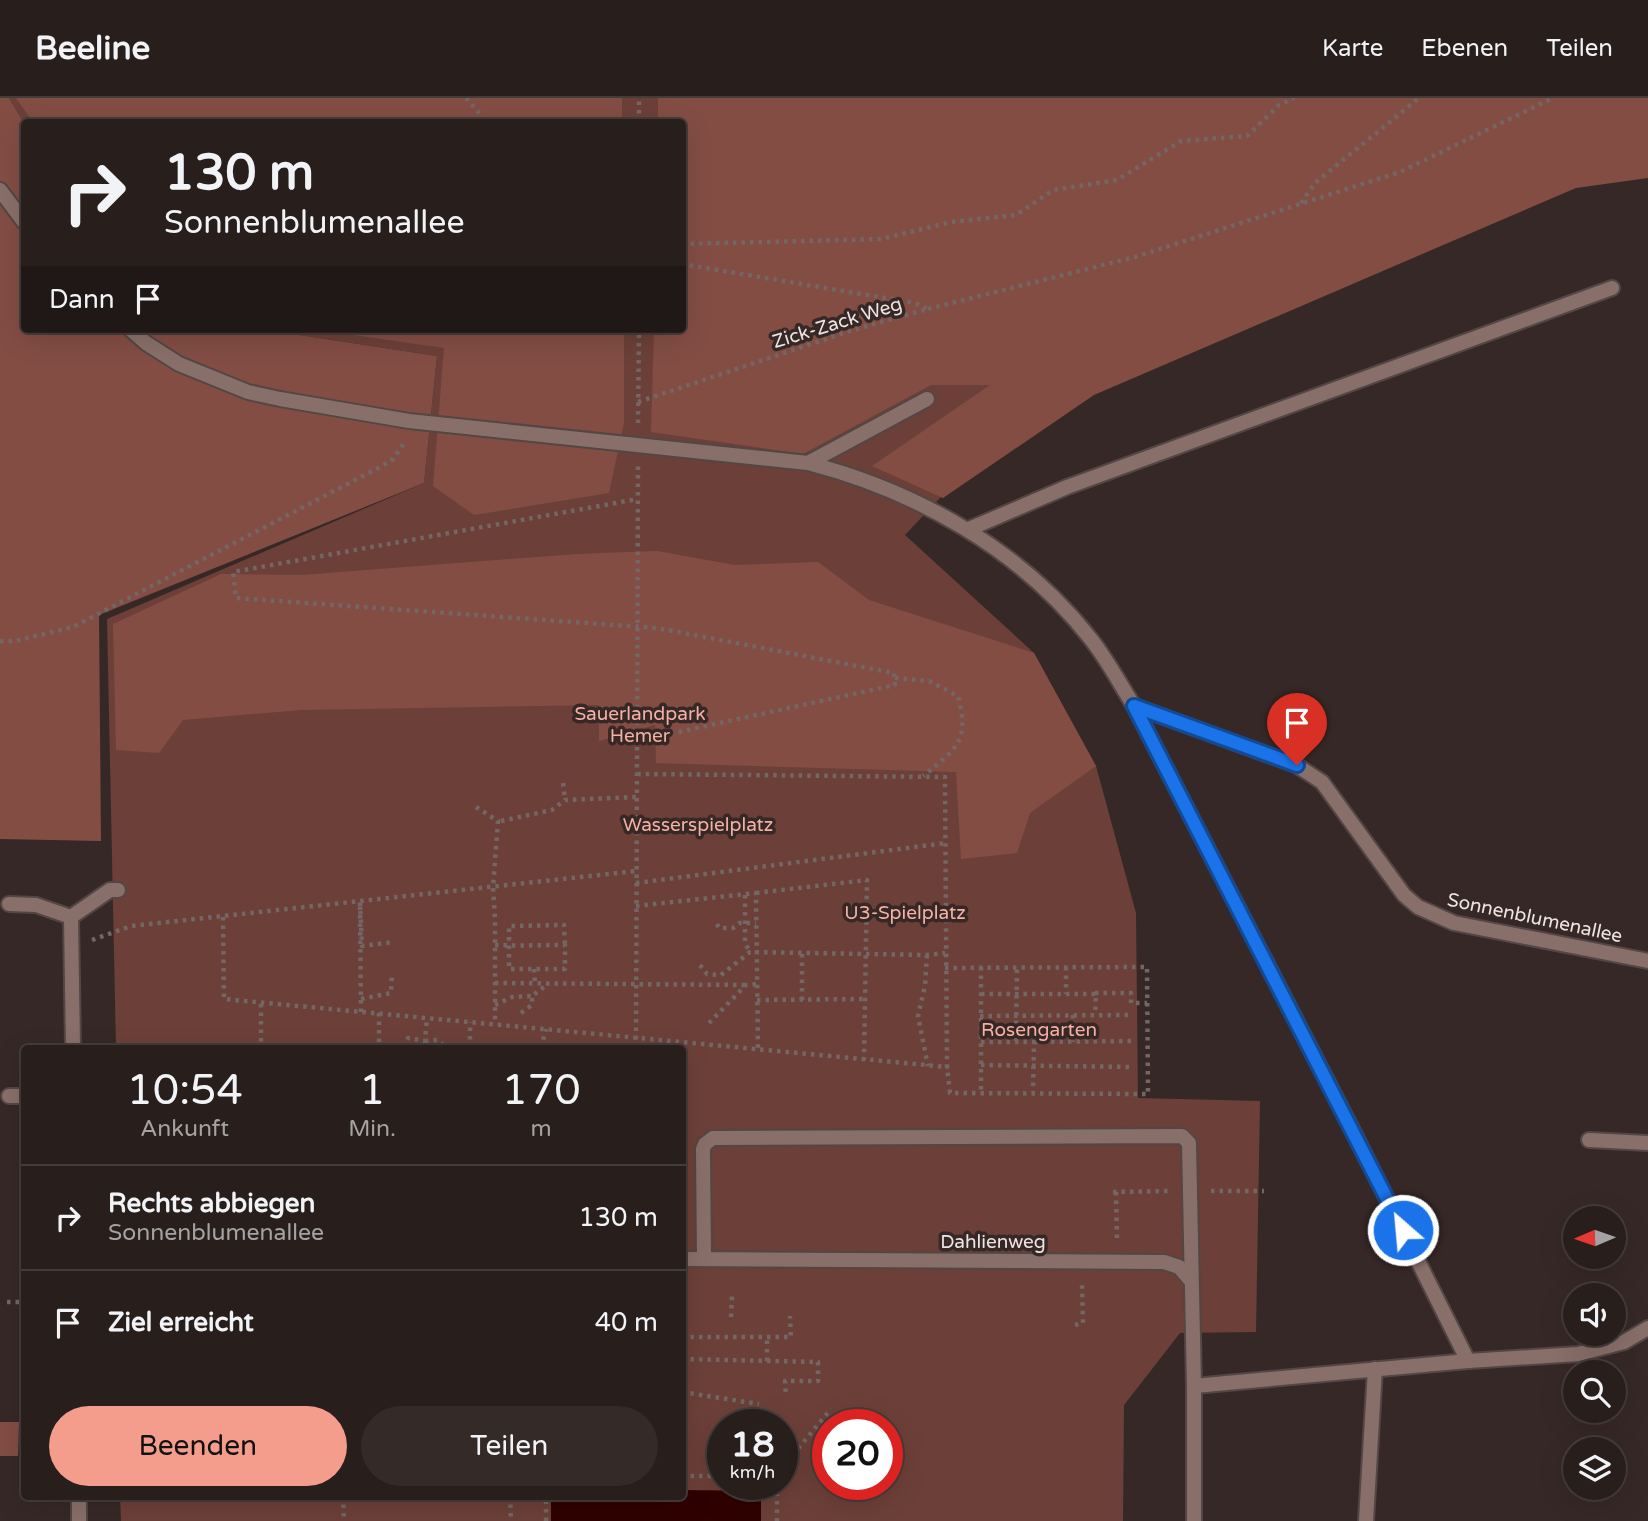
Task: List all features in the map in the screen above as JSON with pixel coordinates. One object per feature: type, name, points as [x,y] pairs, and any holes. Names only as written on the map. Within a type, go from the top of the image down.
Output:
[{"type":"street","points":[[0,190],[21,218]]},
{"type":"street","points":[[969,529],[1066,487],[1612,288]]},
{"type":"street","points":[[135,333],[179,364],[248,392],[408,421],[808,463],[885,487],[969,529],[1037,582],[1072,616],[1092,640],[1134,706],[1468,1361]]},
{"type":"street","points":[[808,463],[927,399]]},
{"type":"street","name":"Sonnenblumenallee","points":[[1134,706],[1310,772],[1322,782],[1404,895],[1428,912],[1454,923],[1648,961]]},
{"type":"street","points":[[71,917],[110,890],[118,890]]},
{"type":"street","points":[[9,904],[36,905],[71,917]]},
{"type":"street","points":[[71,917],[74,1045]]},
{"type":"street","points":[[9,1096],[21,1096]]},
{"type":"street","points":[[704,1259],[703,1149],[705,1143],[713,1138],[1182,1136],[1189,1143],[1194,1521]]},
{"type":"street","points":[[1590,1140],[1648,1143]]},
{"type":"street","name":"Dahlienweg","points":[[686,1259],[1164,1262],[1179,1267],[1191,1281]]},
{"type":"street","points":[[1194,1387],[1374,1369],[1578,1354],[1624,1342],[1648,1328]]},
{"type":"street","points":[[1366,1521],[1374,1369]]},
{"type":"street","points":[[79,1500],[79,1521]]},
{"type":"path","points":[[466,98],[481,115],[480,119]]},
{"type":"path","points":[[639,98],[639,119]]},
{"type":"path","points":[[686,244],[881,239],[951,222],[1016,215],[1053,190],[1117,180],[1181,141],[1247,136],[1279,105],[1294,98]]},
{"type":"path","points":[[1300,204],[1315,183],[1419,98]]},
{"type":"path","points":[[928,309],[1135,257],[1399,172],[1553,98]]},
{"type":"path","name":"Zick-Zack Weg","points":[[686,265],[915,303],[928,309]]},
{"type":"path","name":"Zick-Zack Weg","points":[[638,402],[853,330],[928,309]]},
{"type":"path","points":[[639,333],[639,386]]},
{"type":"path","points":[[0,641],[38,636],[73,627],[382,466],[393,459],[404,445],[408,421]]},
{"type":"path","points":[[637,741],[895,685],[894,673],[638,626],[236,598],[233,572],[638,499]]},
{"type":"path","points":[[636,1045],[638,534]]},
{"type":"path","points":[[895,678],[929,681],[958,696],[964,721],[961,738],[948,755],[923,777]]},
{"type":"path","points":[[637,774],[944,777],[947,1067],[950,1093],[1148,1094],[1147,967],[946,968]]},
{"type":"path","points":[[563,783],[565,800]]},
{"type":"path","points":[[501,821],[552,810],[565,800],[637,797]]},
{"type":"path","points":[[476,807],[498,821],[493,887],[495,1024]]},
{"type":"path","points":[[636,883],[946,843]]},
{"type":"path","points":[[71,946],[131,926],[636,871]]},
{"type":"path","points":[[636,906],[867,880],[864,1060]]},
{"type":"path","points":[[757,893],[758,1049]]},
{"type":"path","points":[[745,894],[745,943],[750,952]]},
{"type":"path","points":[[360,902],[361,1012]]},
{"type":"path","points":[[223,917],[223,999],[947,1067]]},
{"type":"path","points":[[717,924],[719,928],[733,928],[739,923],[757,923]]},
{"type":"path","points":[[564,925],[565,969],[509,969],[509,946],[509,926],[564,925]]},
{"type":"path","points":[[362,946],[394,942]]},
{"type":"path","points":[[495,945],[565,945]]},
{"type":"path","points":[[700,965],[707,974],[721,975],[750,952],[946,953]]},
{"type":"path","points":[[802,953],[802,1000]]},
{"type":"path","points":[[927,955],[925,986],[918,1016],[928,1066]]},
{"type":"path","points":[[981,967],[981,1093]]},
{"type":"path","points":[[1016,1041],[1017,967]]},
{"type":"path","points":[[1066,967],[1066,994]]},
{"type":"path","points":[[534,969],[535,983]]},
{"type":"path","points":[[361,999],[391,993],[392,973]]},
{"type":"path","points":[[495,983],[636,986],[757,984]]},
{"type":"path","points":[[495,1005],[512,997],[533,996],[548,983]]},
{"type":"path","points":[[709,1023],[746,985]]},
{"type":"path","points":[[1095,993],[1131,993],[1132,1003],[1147,1003]]},
{"type":"path","points":[[981,994],[1096,994],[1095,1015]]},
{"type":"path","points":[[521,1013],[532,1005],[533,996]]},
{"type":"path","points":[[757,1000],[865,999]]},
{"type":"path","points":[[261,1004],[261,1045]]},
{"type":"path","points":[[379,1013],[379,1045]]},
{"type":"path","points":[[1073,1015],[1073,1042]]},
{"type":"path","points":[[980,1016],[1131,1015]]},
{"type":"path","points":[[425,1041],[427,1018]]},
{"type":"path","points":[[470,1022],[470,1045]]},
{"type":"path","points":[[542,1045],[546,1029]]},
{"type":"path","points":[[407,1045],[408,1038],[438,1041],[443,1045]]},
{"type":"path","points":[[981,1042],[1132,1041]]},
{"type":"path","points":[[1033,1092],[1034,1042]]},
{"type":"path","points":[[981,1065],[1132,1066]]},
{"type":"path","points":[[1117,1234],[1114,1192],[1160,1191]]},
{"type":"path","points":[[1217,1191],[1264,1191]]},
{"type":"path","points":[[1075,1325],[1083,1323],[1081,1261]]},
{"type":"path","points":[[731,1317],[732,1296]]},
{"type":"path","points":[[7,1302],[21,1302]]},
{"type":"path","points":[[686,1337],[791,1337],[790,1316]]},
{"type":"path","points":[[766,1361],[767,1338]]},
{"type":"path","points":[[686,1359],[818,1362],[818,1381],[785,1381],[786,1397]]},
{"type":"path","points":[[686,1393],[759,1404]]},
{"type":"path","points":[[798,1449],[812,1432]]},
{"type":"path","points":[[686,1476],[707,1476]]},
{"type":"path","points":[[343,1500],[344,1521]]},
{"type":"path","points":[[510,1500],[510,1521]]},
{"type":"path","points":[[546,1500],[546,1521]]},
{"type":"path","points":[[777,1500],[777,1521]]},
{"type":"green space","points":[[0,98],[9,98],[22,119],[21,333],[286,333],[437,356],[424,483],[99,615],[101,841],[0,839]]},
{"type":"green space","name":"Sauerlandpark Hemer","points":[[9,98],[1648,98],[1043,389],[905,535],[1034,653],[1096,766],[1136,913],[1138,1098],[1260,1101],[1256,1332],[1180,1333],[1124,1405],[1123,1521],[121,1521],[120,1500],[686,1500],[686,1045],[116,1045],[107,619],[424,483],[437,356],[286,333],[686,333],[686,119],[22,119]]},
{"type":"green space","points":[[16,98],[622,98],[622,119],[31,119]]},
{"type":"green space","points":[[658,98],[1648,98],[1648,178],[1576,188],[1094,395],[943,498],[872,466],[990,385],[931,385],[803,454],[651,432],[654,333],[686,333],[686,119],[658,119]]},
{"type":"green space","points":[[340,333],[624,333],[624,423],[609,493],[474,515],[433,486],[444,348]]},
{"type":"green space","points":[[657,551],[735,565],[818,562],[869,600],[1034,653],[1096,766],[1030,813],[1017,853],[961,859],[956,772],[656,763],[655,725],[599,741],[599,705],[301,710],[183,720],[159,753],[116,750],[113,624],[221,574],[301,575],[577,554]]},
{"type":"green space","points":[[0,1422],[19,1422],[18,1456],[0,1456]]},
{"type":"shaded area","points":[[686,1490],[707,1490],[707,1500],[761,1500],[761,1521],[551,1521],[551,1500],[686,1500]]},
{"type":"route","points":[[1297,765],[1134,706],[1403,1230]]},
{"type":"park label","name":"Wasserspielplatz","points":[[698,824]]},
{"type":"park label","name":"U3-Spielplatz","points":[[905,912]]},
{"type":"park label","name":"Rosengarten","points":[[1039,1029]]}]
